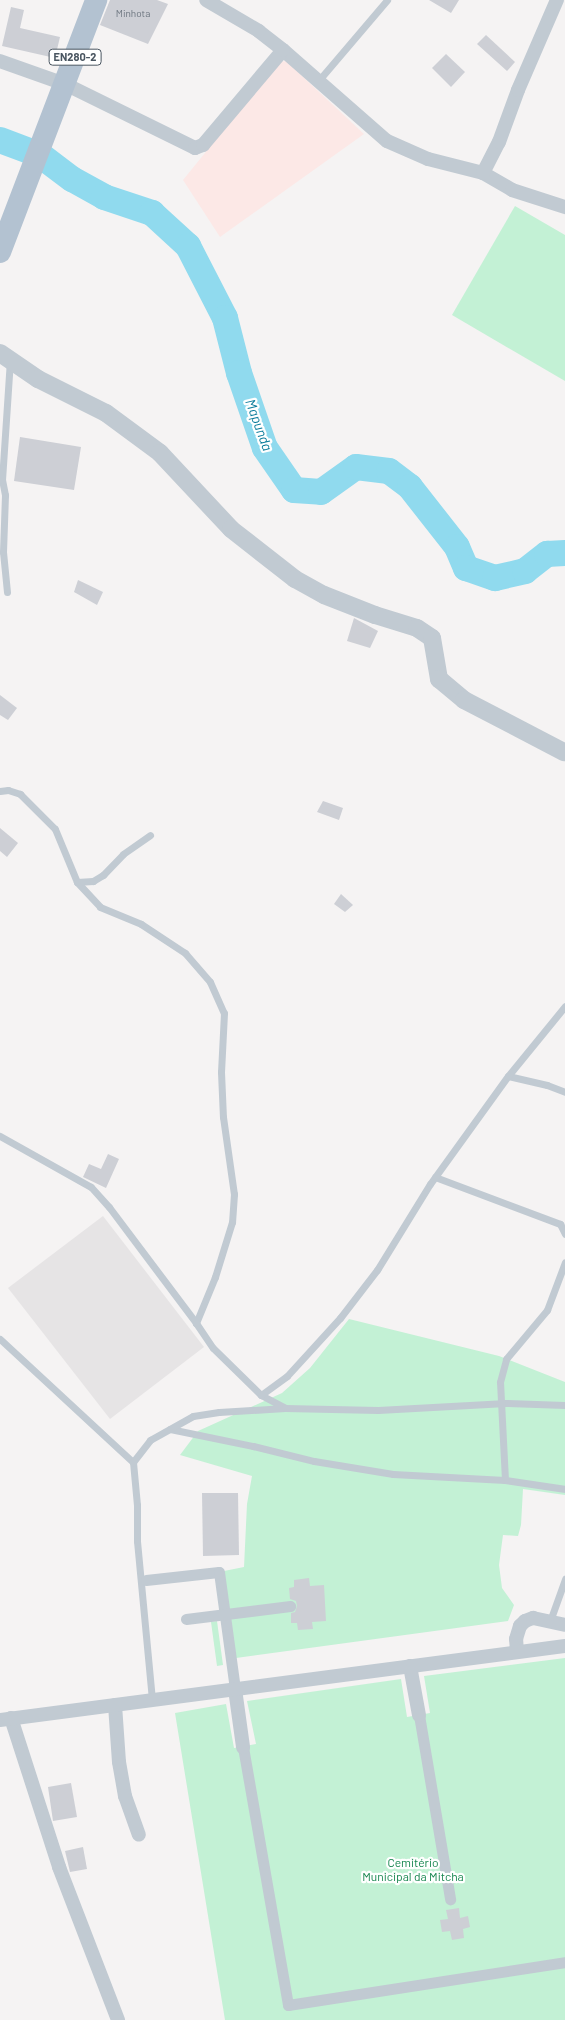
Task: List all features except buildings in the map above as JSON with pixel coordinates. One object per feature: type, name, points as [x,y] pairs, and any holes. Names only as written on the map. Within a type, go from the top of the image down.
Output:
[{"type":"main road","name":"EN280-2","points":[[0,252],[96,0]]},
{"type":"street","points":[[206,0],[260,30],[386,141],[428,158],[483,173],[512,190],[564,204]]},
{"type":"street","points":[[483,173],[499,142],[518,90],[557,0]]},
{"type":"street","points":[[0,61],[65,84],[194,148],[203,145],[283,50]]},
{"type":"street","points":[[5,356],[38,379],[106,413],[160,453],[231,529],[295,579],[324,595],[375,615],[417,628],[432,638],[439,679],[464,700],[564,752]]},
{"type":"street","points":[[146,1580],[219,1572],[243,1747],[288,2005],[565,1962]]},
{"type":"street","points":[[186,1619],[290,1606]]},
{"type":"street","points":[[517,1652],[516,1639],[520,1626],[525,1621],[533,1618],[565,1625]]},
{"type":"street","points":[[118,2020],[59,1867],[6,1719],[565,1646]]},
{"type":"street","points":[[410,1666],[450,1899]]},
{"type":"street","points":[[115,1705],[119,1762],[125,1796],[139,1835]]},
{"type":"lane","points":[[319,80],[387,0]]},
{"type":"lane","points":[[5,356],[2,480],[5,495],[3,552],[7,592]]},
{"type":"lane","points":[[0,791],[8,790],[20,794],[55,829],[76,882],[100,907],[141,924],[185,953],[210,982],[224,1014],[221,1072],[222,1117],[234,1194],[232,1222],[215,1277],[196,1323]]},
{"type":"lane","points":[[76,882],[93,880],[103,875],[122,854],[150,835]]},
{"type":"lane","points":[[262,1395],[287,1376],[340,1318],[377,1270],[435,1177],[508,1076],[565,1006]]},
{"type":"lane","points":[[508,1076],[547,1085],[565,1092]]},
{"type":"lane","points":[[0,1136],[91,1187],[109,1207],[213,1348],[262,1395],[285,1408]]},
{"type":"lane","points":[[435,1177],[560,1224],[565,1234]]},
{"type":"lane","points":[[505,1480],[500,1382],[506,1359],[547,1310],[565,1262]]},
{"type":"lane","points":[[0,1339],[133,1462],[137,1505],[137,1541],[152,1700]]},
{"type":"lane","points":[[133,1462],[150,1440],[193,1416],[219,1412],[285,1408],[378,1410],[501,1404],[565,1405]]},
{"type":"lane","points":[[170,1429],[314,1461],[393,1474],[505,1480],[565,1489]]},
{"type":"lane","points":[[550,1621],[565,1579]]},
{"type":"shaded area","points":[[286,61],[364,134],[220,237],[183,180],[279,62]]},
{"type":"shaded area","points":[[103,1216],[204,1347],[110,1419],[8,1288]]},
{"type":"green space","points":[[515,206],[565,235],[565,381],[452,315]]},
{"type":"green space","points":[[349,1319],[499,1356],[565,1382],[565,1495],[523,1489],[521,1525],[518,1536],[503,1535],[499,1565],[502,1588],[514,1605],[508,1621],[236,1658],[224,1571],[244,1567],[247,1504],[252,1476],[180,1455],[198,1431],[282,1393],[310,1368]]},
{"type":"green space","points":[[217,1621],[223,1665],[217,1666],[211,1622]]},
{"type":"green space","name":"Cemitério Municipal da Mitcha","points":[[565,1658],[565,2020],[225,2020],[175,1713],[226,1704],[234,1748],[256,1744],[247,1701],[401,1679],[407,1717],[430,1713],[424,1676]]},
{"type":"waterway","name":"Mapunda","points":[[0,140],[40,155],[72,179],[104,197],[152,213],[188,246],[225,318],[239,373],[265,448],[294,490],[321,492],[356,467],[389,471],[410,487],[457,547],[466,568],[495,578],[525,571],[547,554],[565,553]]}]
